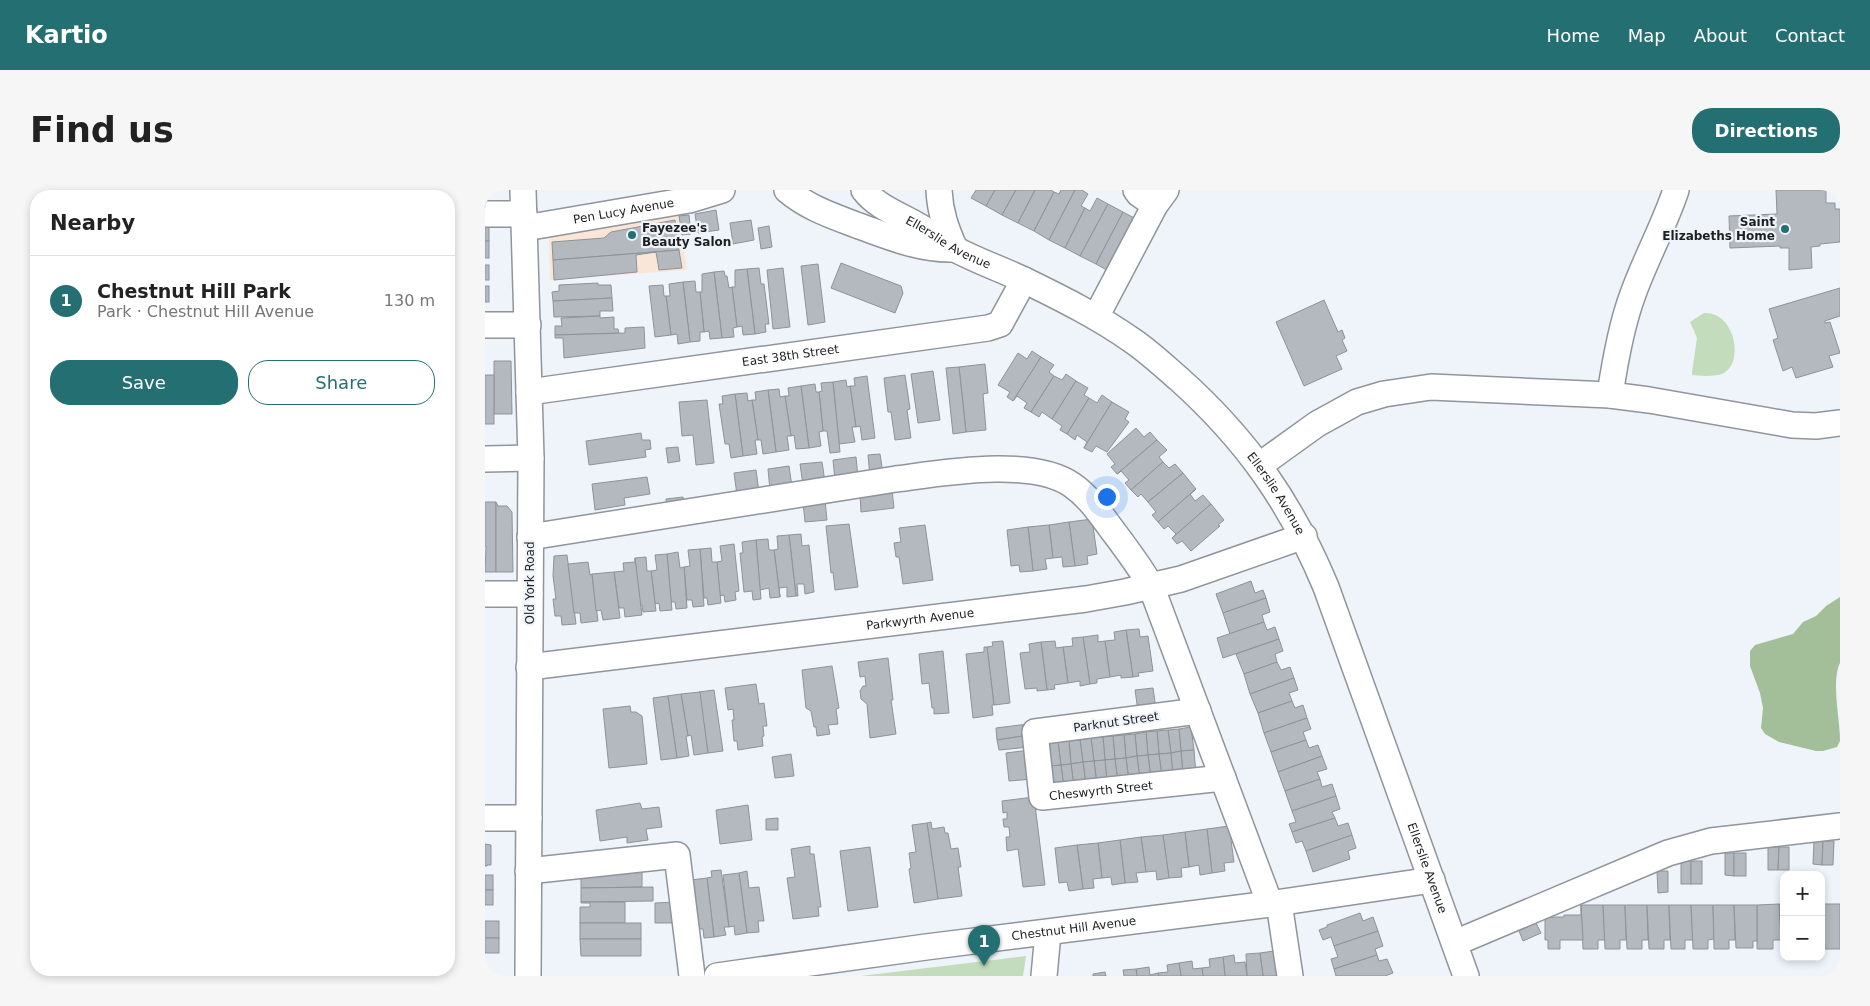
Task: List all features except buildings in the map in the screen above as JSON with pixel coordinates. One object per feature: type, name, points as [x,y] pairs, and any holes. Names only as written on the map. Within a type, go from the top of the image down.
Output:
[{"type":"street","name":"Pen Lucy Avenue","points":[[485,214],[689,200],[722,190]]},
{"type":"street","points":[[787,190],[797,199],[816,210],[897,240],[936,250],[955,249],[945,227],[939,206],[939,190]]},
{"type":"street","name":"Ellerslie Avenue","points":[[864,190],[871,199],[923,228],[955,249],[1024,280],[1096,317],[1134,342],[1198,396],[1227,425],[1260,465],[1303,536],[1326,587],[1467,976]]},
{"type":"street","points":[[1610,395],[1622,328],[1633,294],[1670,209],[1676,190]]},
{"type":"street","points":[[1096,317],[1152,195]]},
{"type":"street","name":"Old York Road","points":[[524,211],[531,458],[528,976]]},
{"type":"street","name":"East 38th Street","points":[[529,392],[989,328],[1000,324],[1024,280]]},
{"type":"street","points":[[485,325],[528,325]]},
{"type":"street","points":[[1260,465],[1317,424],[1357,402],[1399,391],[1431,387],[1610,395],[1657,401],[1792,425],[1816,426],[1840,423]]},
{"type":"street","points":[[485,459],[531,458]]},
{"type":"street","points":[[530,537],[956,471],[1024,470],[1048,475],[1071,484],[1090,502],[1139,564],[1151,586],[1223,778],[1275,903],[1290,976]]},
{"type":"street","name":"Parkwyrth Avenue","points":[[529,667],[1086,599],[1181,579],[1303,536]]},
{"type":"street","points":[[485,594],[530,594]]},
{"type":"street","name":"Parknut Street","points":[[1035,732],[1198,711]]},
{"type":"street","name":"Cheswyrth Street","points":[[1035,732],[1042,797],[1223,778]]},
{"type":"street","points":[[485,818],[529,818]]},
{"type":"street","points":[[1455,943],[1668,853],[1711,841],[1840,826]]},
{"type":"street","points":[[528,871],[677,855],[692,976]]},
{"type":"street","name":"Chestnut Hill Avenue","points":[[717,976],[926,947],[1275,903],[1431,880]]},
{"type":"street","points":[[1044,976],[1049,932]]},
{"type":"shaded area","points":[[679,216],[687,270],[550,280],[549,237]]},
{"type":"green space","points":[[1704,313],[1714,315],[1723,320],[1733,338],[1734,358],[1730,367],[1721,374],[1708,376],[1692,375],[1697,338],[1690,322]]},
{"type":"green space","points":[[1840,597],[1840,663],[1837,671],[1836,690],[1840,741],[1837,747],[1823,751],[1779,742],[1765,734],[1761,728],[1763,708],[1760,693],[1750,666],[1750,651],[1755,645],[1793,634],[1803,622],[1816,616],[1826,606]]},
{"type":"green space","points":[[1026,956],[1023,976],[861,976]]},
{"type":"place","name":"Saint Elizabeths Home","points":[[1785,229]]},
{"type":"place","name":"Fayezee's Beauty Salon","points":[[632,235]]},
{"type":"place","name":"Chestnut Hill Park","points":[[984,966]]}]
